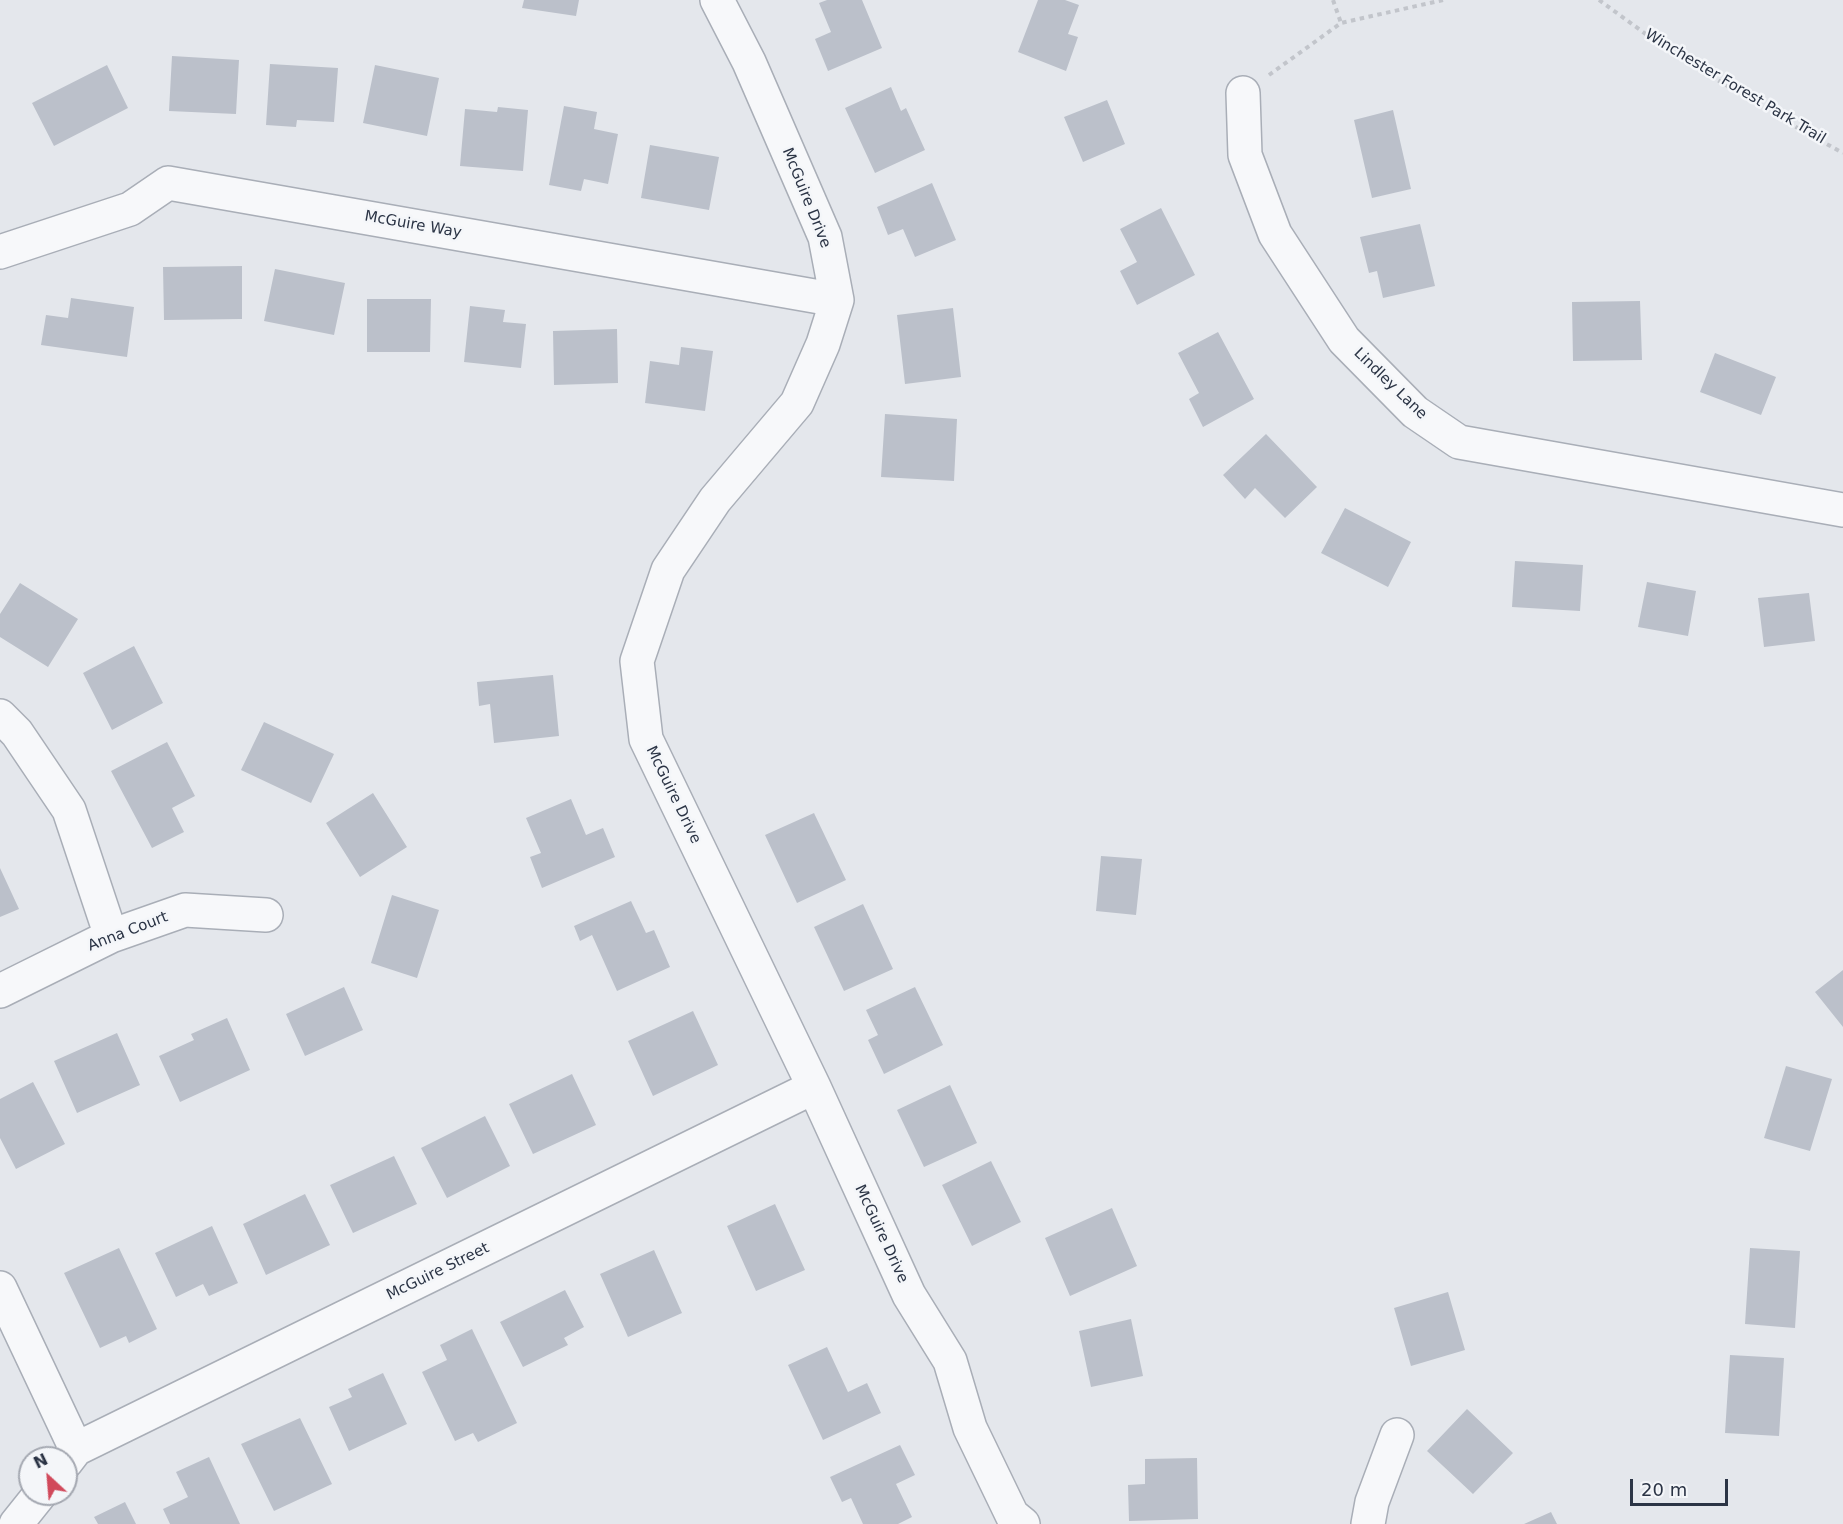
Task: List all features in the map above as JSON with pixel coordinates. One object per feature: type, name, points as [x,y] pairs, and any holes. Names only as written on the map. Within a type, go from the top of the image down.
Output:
[{"type":"street","name":"McGuire Drive","points":[[717,0],[748,62],[825,237],[837,300],[823,344],[797,403],[715,500],[668,570],[637,661],[646,739],[814,1087],[909,1294],[950,1361],[970,1428],[1012,1515],[1023,1524]]},
{"type":"street","name":"Lindley Lane","points":[[1244,93],[1245,155],[1275,234],[1344,340],[1414,412],[1459,442],[1843,510]]},
{"type":"street","name":"McGuire Way","points":[[0,252],[130,209],[168,183],[837,300]]},
{"type":"street","points":[[0,716],[17,733],[69,810],[111,936]]},
{"type":"street","name":"Anna Court","points":[[0,991],[111,936],[185,910],[266,915]]},
{"type":"street","name":"McGuire Street","points":[[78,1452],[814,1087]]},
{"type":"street","points":[[0,1288],[67,1446]]},
{"type":"street","points":[[1368,1524],[1372,1502],[1397,1435]]},
{"type":"street","points":[[16,1524],[30,1506]]},
{"type":"path","points":[[1333,0],[1341,23]]},
{"type":"path","points":[[1244,93],[1341,23],[1443,0]]},
{"type":"path","name":"Winchester Forest Park Trail","points":[[1599,0],[1665,48],[1785,121],[1843,153]]},
{"type":"building","points":[[524,0],[579,0],[576,16],[522,8]]},
{"type":"building","points":[[827,0],[862,0],[882,48],[828,71],[815,39],[831,32],[819,3]]},
{"type":"building","points":[[1038,0],[1065,0],[1079,5],[1068,34],[1078,37],[1066,71],[1018,52]]},
{"type":"building","points":[[172,56],[239,60],[236,114],[169,111]]},
{"type":"building","points":[[270,64],[338,68],[334,122],[297,120],[296,127],[266,125]]},
{"type":"building","points":[[107,65],[128,108],[54,146],[32,103]]},
{"type":"building","points":[[375,65],[439,78],[427,136],[363,123]]},
{"type":"building","points":[[891,87],[901,111],[906,108],[925,150],[875,173],[845,108]]},
{"type":"building","points":[[1107,100],[1125,144],[1083,162],[1064,117]]},
{"type":"building","points":[[564,106],[597,112],[594,129],[618,134],[608,184],[584,179],[581,191],[549,185]]},
{"type":"building","points":[[498,107],[528,110],[523,171],[460,166],[465,109],[497,112]]},
{"type":"building","points":[[1393,110],[1411,189],[1372,198],[1354,120]]},
{"type":"building","points":[[650,145],[719,157],[709,210],[641,198]]},
{"type":"building","points":[[932,183],[956,240],[915,257],[903,229],[888,235],[877,207]]},
{"type":"building","points":[[1161,208],[1195,275],[1137,305],[1120,271],[1137,262],[1120,229]]},
{"type":"building","points":[[1420,224],[1435,286],[1383,298],[1377,271],[1369,273],[1360,237]]},
{"type":"building","points":[[242,266],[242,319],[164,320],[163,267]]},
{"type":"building","points":[[275,269],[345,283],[334,335],[264,321]]},
{"type":"building","points":[[71,298],[134,307],[127,357],[41,345],[46,315],[68,318]]},
{"type":"building","points":[[367,299],[431,299],[430,352],[367,352]]},
{"type":"building","points":[[1640,301],[1642,360],[1573,361],[1572,302]]},
{"type":"building","points":[[470,306],[505,310],[503,322],[526,324],[521,368],[464,362]]},
{"type":"building","points":[[953,308],[961,377],[905,384],[897,315]]},
{"type":"building","points":[[617,329],[618,383],[554,385],[553,331]]},
{"type":"building","points":[[1218,332],[1254,399],[1203,427],[1189,399],[1199,393],[1178,353]]},
{"type":"building","points":[[681,347],[713,351],[705,411],[645,403],[650,361],[679,365]]},
{"type":"building","points":[[1715,353],[1776,377],[1761,415],[1700,392]]},
{"type":"building","points":[[885,414],[957,419],[954,481],[881,477]]},
{"type":"building","points":[[1266,434],[1317,487],[1285,518],[1255,488],[1245,499],[1223,475]]},
{"type":"building","points":[[1345,508],[1411,542],[1388,587],[1321,553]]},
{"type":"building","points":[[1515,561],[1583,565],[1580,611],[1512,607]]},
{"type":"building","points":[[1647,582],[1696,591],[1688,636],[1638,627]]},
{"type":"building","points":[[20,583],[78,619],[48,667],[0,637],[0,614]]},
{"type":"building","points":[[1809,593],[1815,641],[1764,647],[1758,598]]},
{"type":"building","points":[[134,646],[163,703],[112,730],[83,673]]},
{"type":"building","points":[[553,675],[559,736],[494,743],[490,704],[479,706],[477,682]]},
{"type":"building","points":[[264,722],[334,754],[311,803],[241,770]]},
{"type":"building","points":[[167,742],[195,796],[172,808],[184,832],[152,848],[111,771]]},
{"type":"building","points":[[373,793],[407,847],[360,877],[326,823]]},
{"type":"building","points":[[571,799],[586,835],[603,828],[615,857],[542,888],[530,857],[541,853],[526,818]]},
{"type":"building","points":[[814,813],[846,880],[797,903],[765,835]]},
{"type":"building","points":[[1101,856],[1142,859],[1136,915],[1096,911]]},
{"type":"building","points":[[0,868],[19,909],[0,917]]},
{"type":"building","points":[[392,895],[439,910],[417,978],[371,963]]},
{"type":"building","points":[[631,901],[646,933],[654,930],[670,967],[617,991],[592,935],[580,941],[574,926]]},
{"type":"building","points":[[863,904],[893,969],[844,991],[814,927]]},
{"type":"building","points":[[1843,970],[1843,1027],[1815,992]]},
{"type":"building","points":[[344,987],[363,1030],[305,1056],[286,1014]]},
{"type":"building","points":[[915,987],[943,1045],[884,1074],[868,1040],[878,1035],[866,1010]]},
{"type":"building","points":[[693,1011],[718,1065],[653,1096],[628,1041]]},
{"type":"building","points":[[227,1018],[250,1070],[180,1102],[159,1056],[194,1040],[191,1034]]},
{"type":"building","points":[[117,1033],[140,1085],[77,1113],[54,1061]]},
{"type":"building","points":[[1786,1066],[1832,1079],[1810,1151],[1764,1138]]},
{"type":"building","points":[[572,1074],[596,1125],[533,1154],[509,1104]]},
{"type":"building","points":[[33,1082],[65,1144],[16,1169],[0,1138],[0,1099]]},
{"type":"building","points":[[950,1085],[977,1143],[924,1167],[897,1110]]},
{"type":"building","points":[[485,1116],[510,1166],[447,1198],[421,1148]]},
{"type":"building","points":[[394,1156],[417,1204],[353,1233],[330,1185]]},
{"type":"building","points":[[991,1161],[1021,1222],[972,1246],[942,1185]]},
{"type":"building","points":[[305,1194],[330,1245],[266,1275],[243,1224]]},
{"type":"building","points":[[775,1204],[805,1270],[756,1291],[727,1226]]},
{"type":"building","points":[[1112,1208],[1137,1266],[1070,1296],[1045,1238]]},
{"type":"building","points":[[212,1226],[238,1283],[209,1296],[203,1284],[176,1297],[155,1253]]},
{"type":"building","points":[[119,1248],[157,1329],[129,1343],[126,1336],[100,1348],[64,1273]]},
{"type":"building","points":[[1750,1248],[1800,1251],[1795,1328],[1745,1324]]},
{"type":"building","points":[[654,1250],[682,1313],[628,1337],[600,1274]]},
{"type":"building","points":[[565,1290],[584,1327],[564,1338],[568,1345],[523,1367],[500,1322]]},
{"type":"building","points":[[1448,1292],[1465,1350],[1411,1366],[1394,1308]]},
{"type":"building","points":[[1131,1319],[1143,1376],[1091,1387],[1079,1331]]},
{"type":"building","points":[[472,1329],[517,1423],[478,1442],[473,1433],[455,1441],[422,1372],[447,1360],[440,1345]]},
{"type":"building","points":[[827,1347],[848,1392],[867,1383],[881,1413],[823,1440],[788,1365]]},
{"type":"building","points":[[1730,1355],[1784,1358],[1779,1436],[1725,1433]]},
{"type":"building","points":[[383,1373],[407,1424],[349,1451],[329,1407],[352,1397],[348,1389]]},
{"type":"building","points":[[1467,1409],[1513,1453],[1473,1494],[1427,1451]]},
{"type":"building","points":[[300,1418],[332,1484],[274,1511],[241,1444]]},
{"type":"building","points":[[900,1445],[915,1475],[896,1484],[912,1517],[898,1524],[863,1524],[851,1498],[842,1502],[830,1477]]},
{"type":"building","points":[[209,1457],[240,1524],[170,1524],[163,1509],[188,1497],[176,1472]]},
{"type":"building","points":[[1197,1458],[1198,1519],[1129,1521],[1128,1485],[1145,1484],[1145,1459]]},
{"type":"building","points":[[125,1502],[136,1524],[98,1524],[94,1517]]},
{"type":"building","points":[[1551,1512],[1557,1524],[1524,1524]]}]
